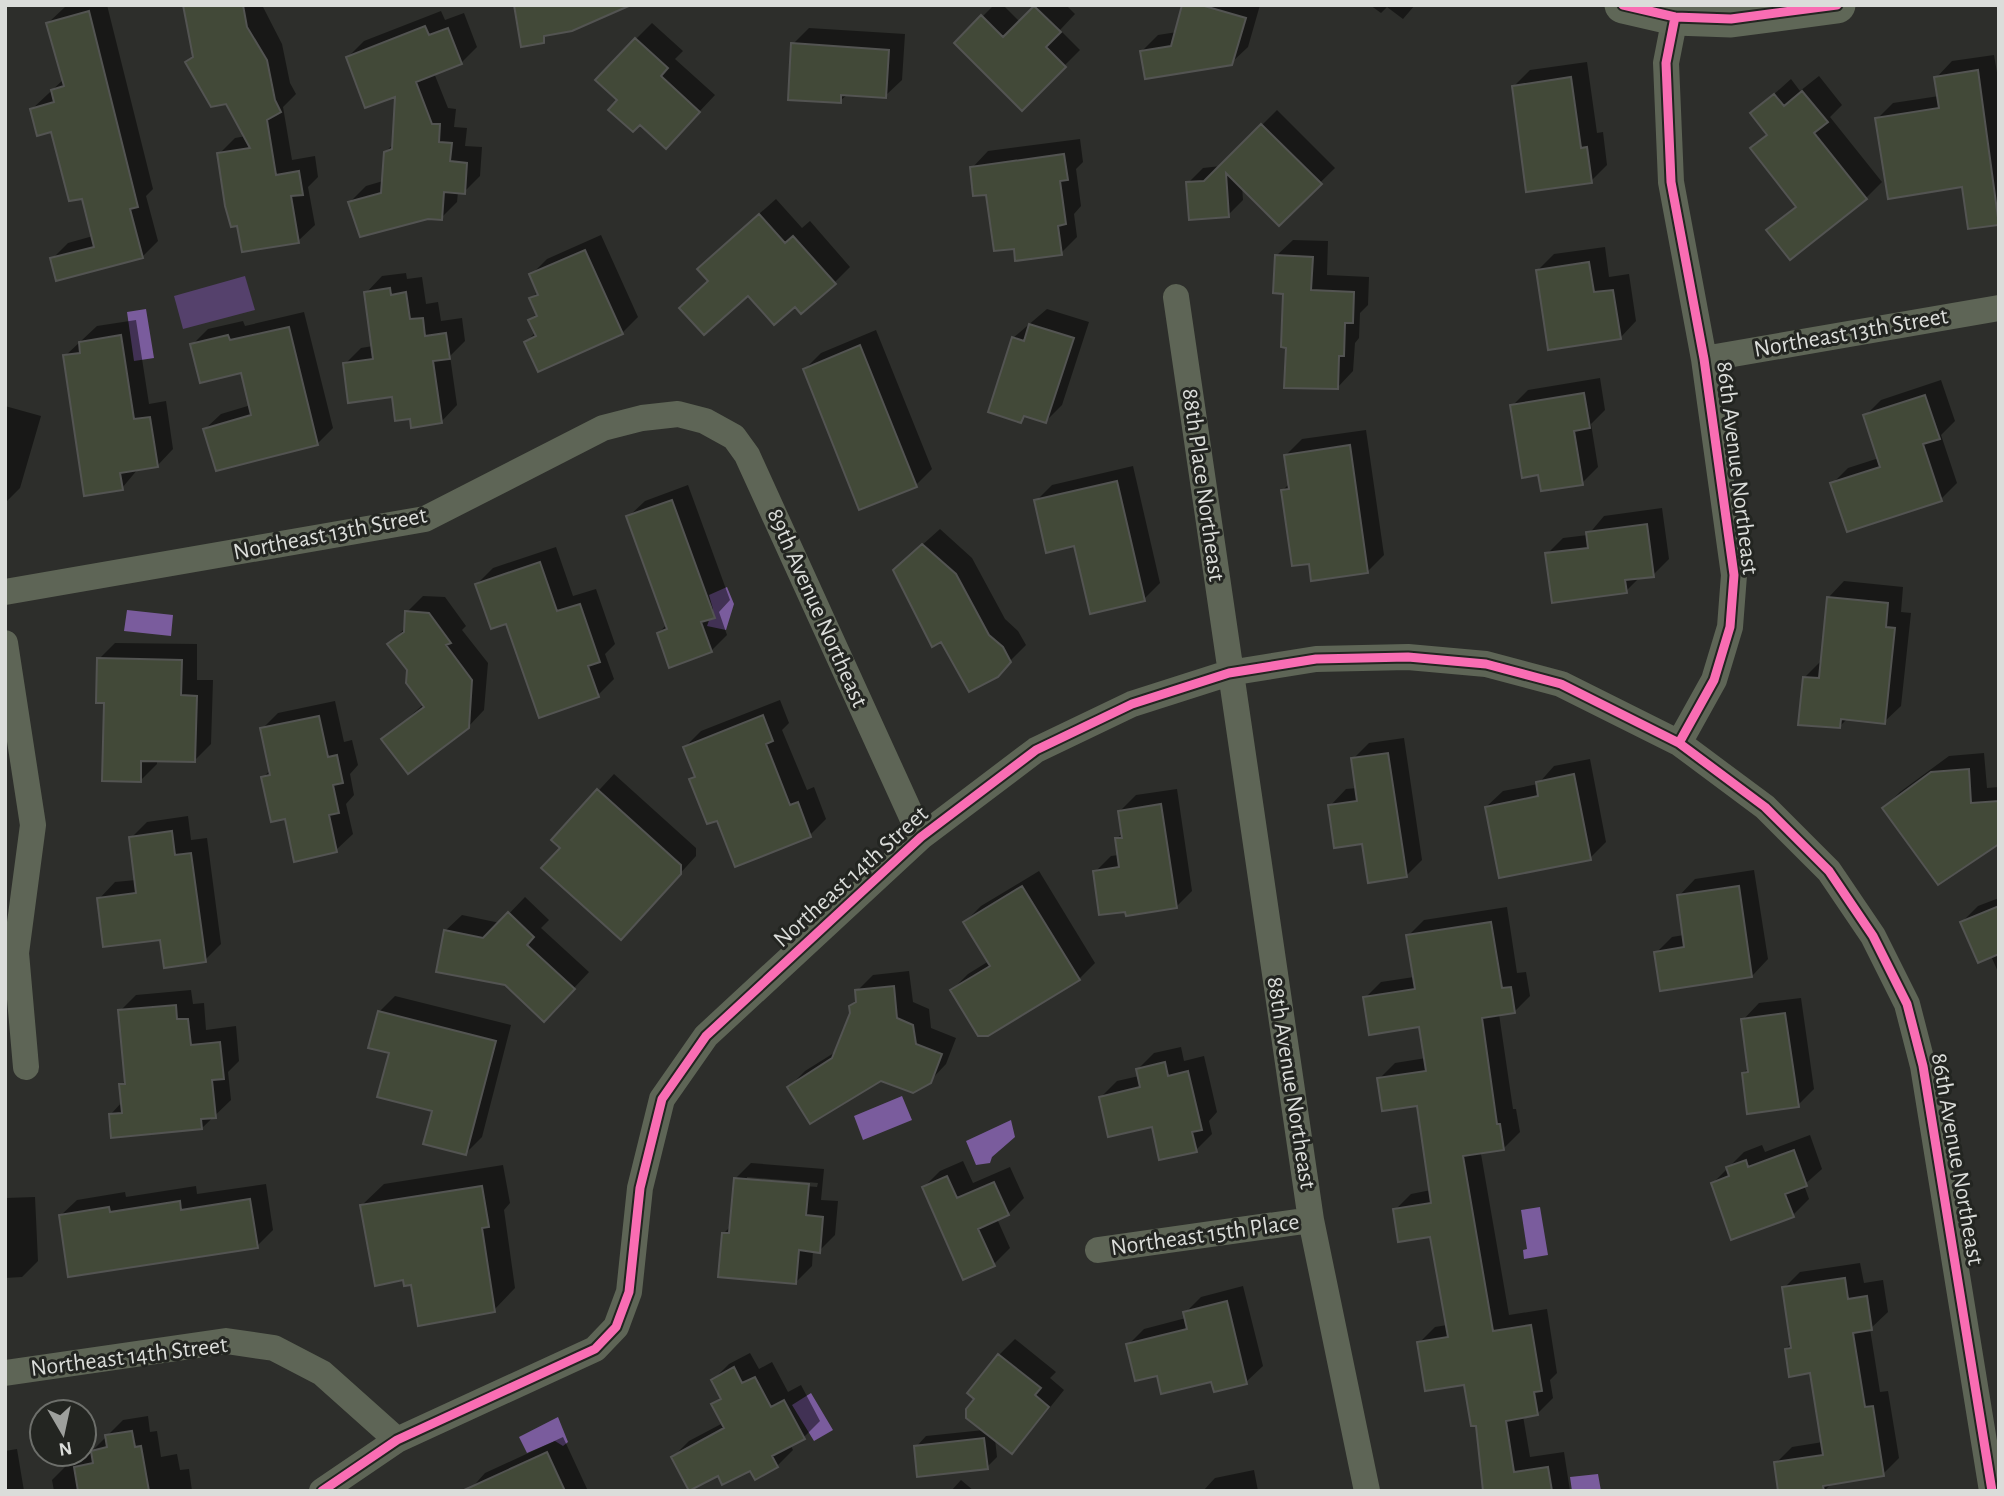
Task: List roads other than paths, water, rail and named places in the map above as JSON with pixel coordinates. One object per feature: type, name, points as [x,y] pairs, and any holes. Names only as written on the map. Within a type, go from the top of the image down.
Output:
[{"type":"main road","points":[[1623,5],[1675,17],[1731,19],[1837,5]]},
{"type":"street","name":"86th Avenue Northeast","points":[[1675,17],[1666,63],[1671,182],[1703,359],[1734,575],[1730,627],[1714,680],[1679,743],[1765,807],[1829,871],[1873,936],[1907,1004],[1923,1066],[1992,1491]]},
{"type":"street","name":"88th Place Northeast","points":[[1176,297],[1229,673]]},
{"type":"street","name":"Northeast 13th Street","points":[[1703,359],[1999,308]]},
{"type":"street","name":"Northeast 13th Street","points":[[5,593],[425,519],[603,428],[642,418],[678,414]]},
{"type":"street","name":"89th Avenue Northeast","points":[[678,414],[705,421],[734,437],[747,455],[921,837]]},
{"type":"street","points":[[5,643],[33,825],[16,953],[26,1066]]},
{"type":"street","name":"Northeast 14th Street","points":[[5,1373],[226,1341],[274,1348],[322,1373],[397,1440],[595,1349],[616,1327],[629,1292],[640,1188],[662,1099],[706,1036],[921,837],[1036,750],[1132,704],[1229,673],[1316,659],[1408,657],[1486,664],[1561,684],[1679,743]]},
{"type":"street","name":"88th Avenue Northeast","points":[[1229,673],[1311,1220],[1367,1491]]},
{"type":"street","name":"Northeast 15th Place","points":[[1098,1250],[1311,1220]]},
{"type":"street","points":[[322,1491],[397,1440]]}]
